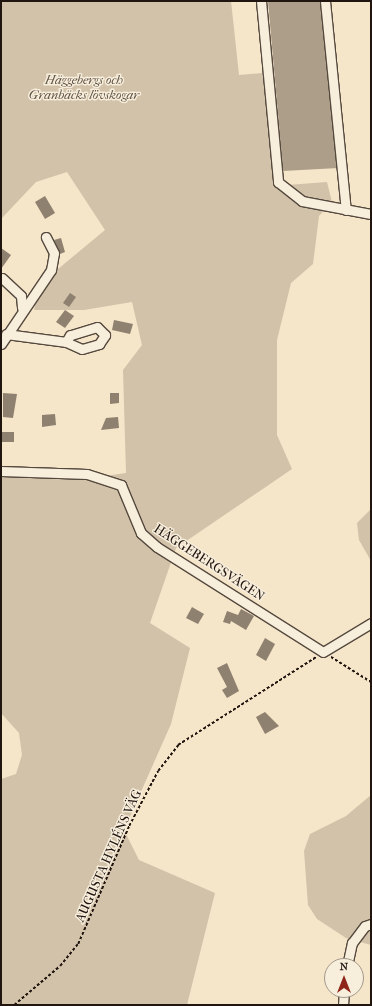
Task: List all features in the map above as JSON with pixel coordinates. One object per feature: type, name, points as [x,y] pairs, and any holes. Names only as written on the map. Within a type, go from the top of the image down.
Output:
[{"type":"street","points":[[262,1],[278,182],[302,201],[371,214]]},
{"type":"street","points":[[325,1],[346,210]]},
{"type":"street","points":[[1,344],[22,308],[51,270],[54,253],[46,237]]},
{"type":"street","points":[[2,278],[21,296],[22,308]]},
{"type":"street","points":[[6,334],[66,342]]},
{"type":"street","name":"HÄGGEBERGSVÄGEN","points":[[1,471],[87,474],[121,484],[141,533],[157,547],[323,652]]},
{"type":"street","points":[[323,652],[371,623]]},
{"type":"street","points":[[349,958],[352,943],[365,926],[371,924]]},
{"type":"path","points":[[323,652],[371,682]]},
{"type":"path","name":"AUGUSTA HYLÉNS VÄG","points":[[14,1005],[60,966],[78,944],[129,826],[158,771],[178,745],[323,652]]},
{"type":"green space","name":"Häggebergs och Granbäcks lövskogar","points":[[1,1],[231,1],[239,75],[263,73],[274,186],[327,182],[332,202],[319,216],[313,264],[291,283],[277,340],[277,435],[292,469],[176,548],[150,623],[190,648],[171,724],[124,830],[139,860],[215,893],[187,1005],[1,1005],[1,779],[16,774],[22,755],[19,733],[1,713],[1,477],[78,480],[126,473],[123,370],[142,345],[132,302],[84,310],[34,310],[40,284],[105,230],[67,172],[36,182],[1,219]]},
{"type":"green space","points":[[371,509],[371,561],[359,540],[357,523]]},
{"type":"green space","points":[[371,795],[371,945],[346,938],[317,919],[308,905],[304,851],[310,834],[346,816]]},
{"type":"shaded area","points":[[268,1],[321,1],[338,168],[283,171]]},
{"type":"building","points":[[45,196],[55,213],[45,219],[35,202]]},
{"type":"building","points":[[61,238],[65,252],[60,254],[54,240]]},
{"type":"building","points":[[1,248],[11,255],[1,269]]},
{"type":"building","points":[[70,293],[76,297],[69,307],[63,303]]},
{"type":"building","points":[[65,310],[74,316],[65,328],[56,322]]},
{"type":"building","points":[[114,320],[133,324],[130,334],[112,330]]},
{"type":"building","points":[[3,393],[17,394],[13,418],[3,417]]},
{"type":"building","points":[[110,393],[119,393],[119,403],[110,404]]},
{"type":"building","points":[[55,414],[56,425],[42,427],[42,415]]},
{"type":"building","points":[[118,417],[119,428],[101,430],[106,418]]},
{"type":"building","points":[[1,432],[14,432],[14,442],[1,442]]},
{"type":"building","points":[[192,607],[204,614],[198,624],[186,618]]},
{"type":"building","points":[[241,609],[254,616],[246,630],[231,621],[230,624],[223,622],[227,611],[238,615]]},
{"type":"building","points":[[265,638],[275,644],[266,661],[256,655]]},
{"type":"building","points":[[227,663],[239,691],[227,698],[222,690],[227,687],[217,668]]},
{"type":"building","points":[[265,712],[279,726],[265,734],[256,717]]}]
